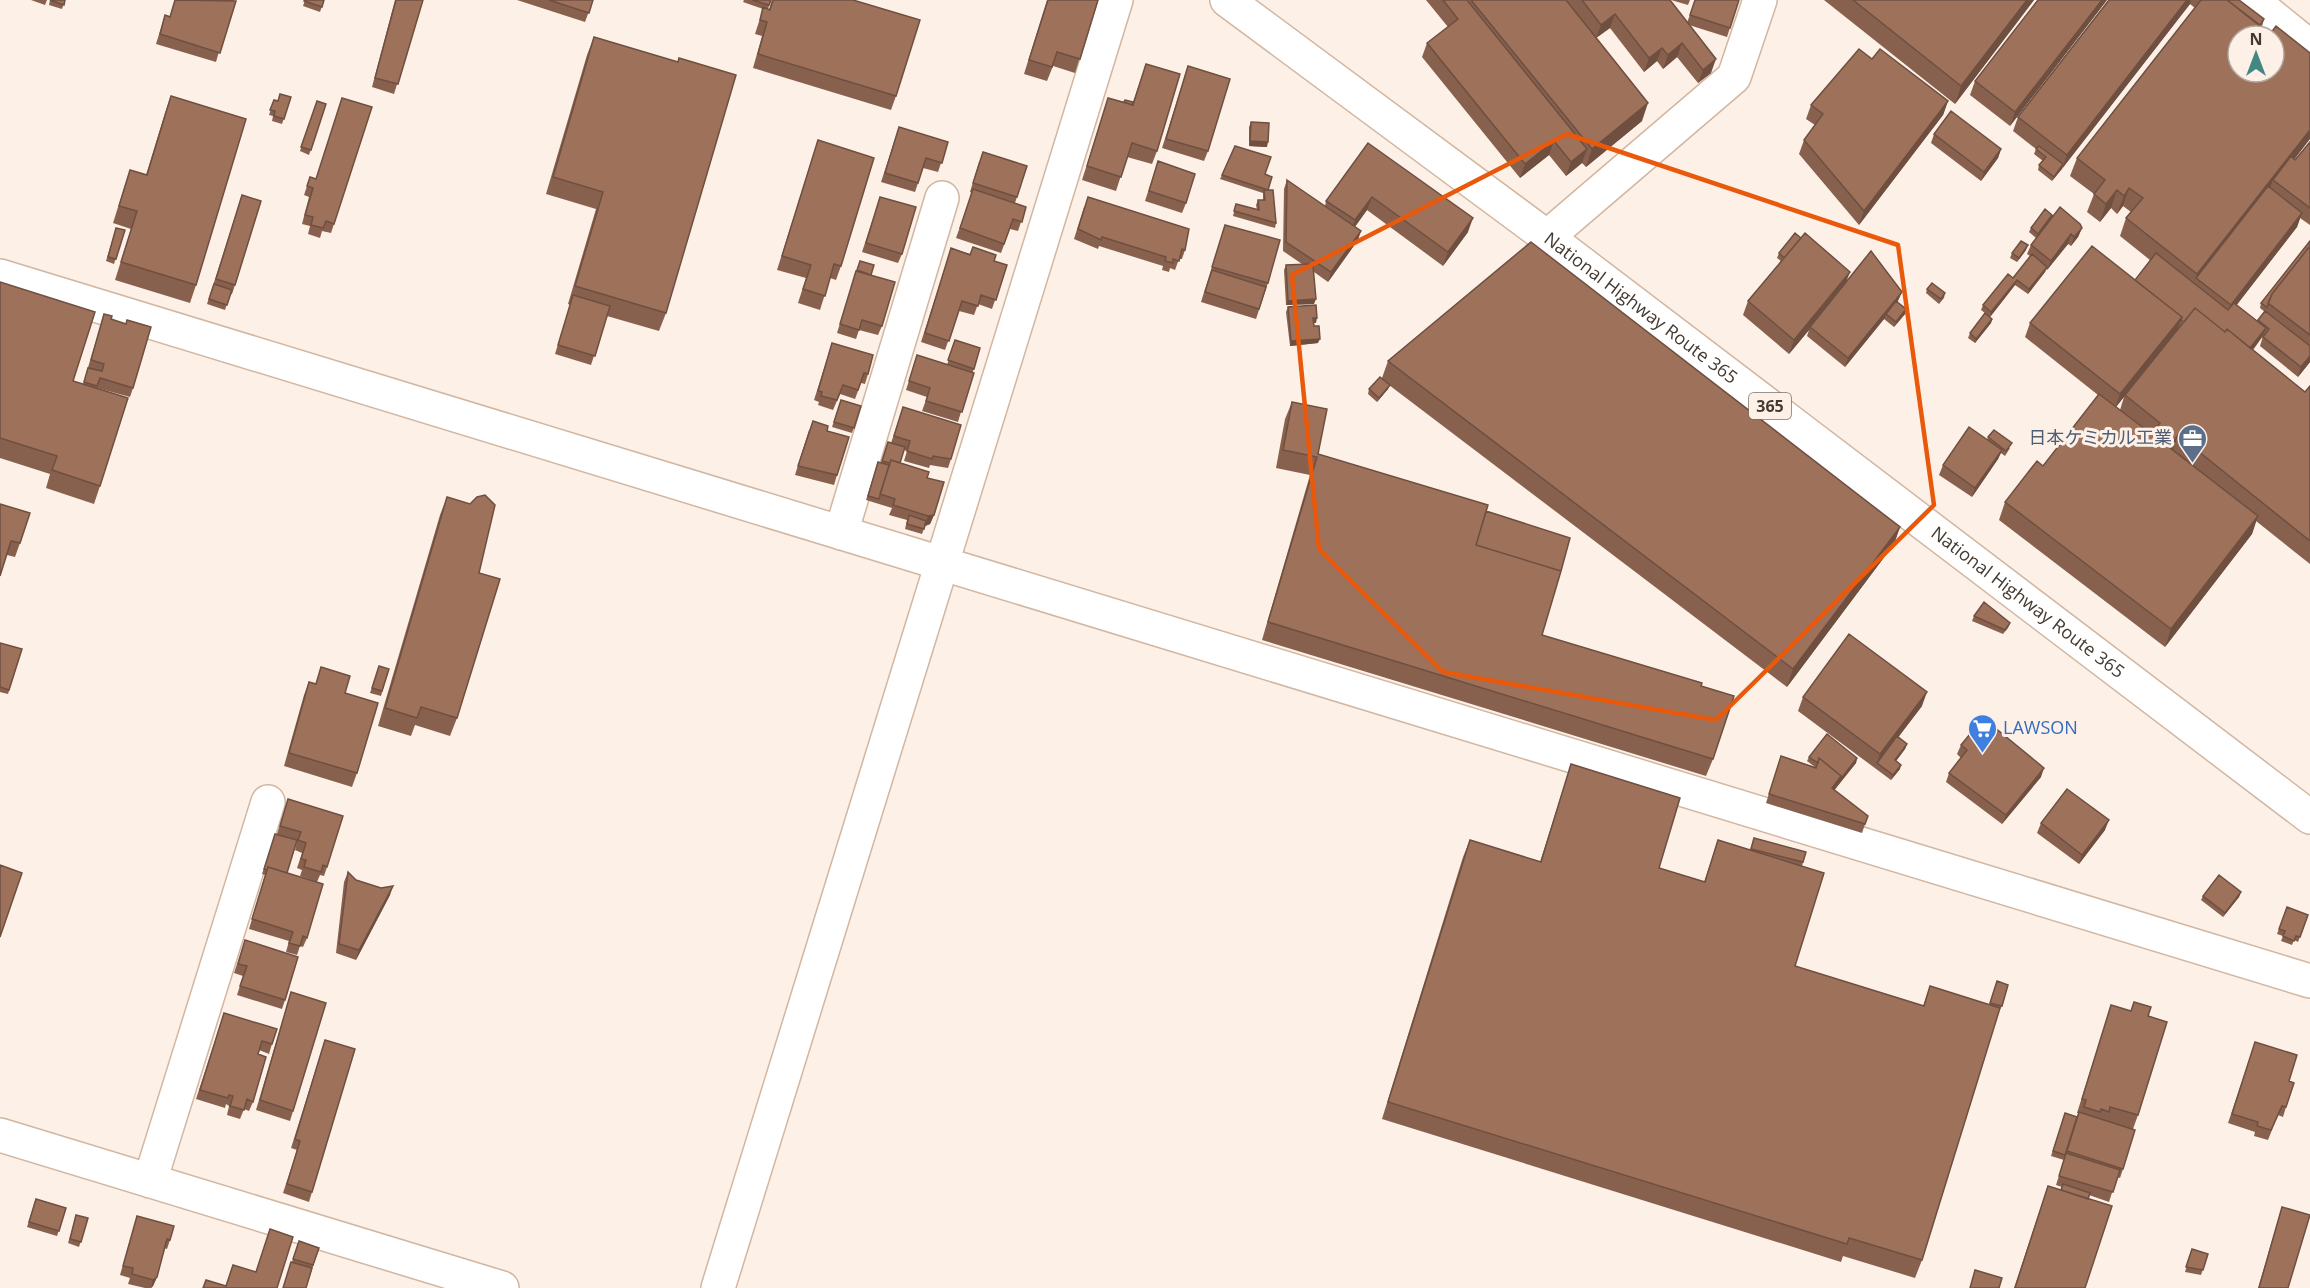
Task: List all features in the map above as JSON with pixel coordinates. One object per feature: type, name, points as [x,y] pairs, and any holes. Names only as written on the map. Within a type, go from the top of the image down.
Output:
[{"type":"main road","points":[[718,1288],[1116,0]]},
{"type":"main road","name":"National Highway Route 365","points":[[1227,0],[1547,237],[2310,817]]},
{"type":"main road","points":[[1547,237],[1734,77],[1760,0]]},
{"type":"main road","points":[[2252,0],[2310,46]]},
{"type":"main road","points":[[841,532],[942,198]]},
{"type":"main road","points":[[0,276],[2310,981]]},
{"type":"main road","points":[[150,1181],[268,802]]},
{"type":"main road","points":[[0,1135],[502,1288]]},
{"type":"highlighted area","points":[[1567,134],[1898,245],[1934,505],[1716,720],[1443,672],[1319,549],[1292,275]]},
{"type":"building","points":[[50,0],[65,0],[64,5]]},
{"type":"building","points":[[175,0],[236,1],[220,53],[160,34],[165,15],[170,17]]},
{"type":"building","points":[[305,0],[324,0],[322,7]]},
{"type":"building","points":[[396,0],[423,0],[398,84],[375,78]]},
{"type":"building","points":[[549,0],[593,0],[589,13]]},
{"type":"building","points":[[752,0],[771,0],[769,5]]},
{"type":"building","points":[[773,0],[853,0],[920,20],[896,96],[758,54],[767,22],[760,20],[763,7],[770,10]]},
{"type":"building","points":[[1048,0],[1098,0],[1080,59],[1057,52],[1052,67],[1029,60]]},
{"type":"building","points":[[1443,0],[1467,0],[1587,149],[1571,162],[1554,141],[1525,164],[1427,43],[1458,19]]},
{"type":"building","points":[[1471,0],[1566,0],[1648,103],[1592,149]]},
{"type":"building","points":[[1582,0],[1670,0],[1716,59],[1703,70],[1682,43],[1668,55],[1662,48],[1649,58],[1615,14],[1601,25]]},
{"type":"building","points":[[1695,0],[1739,0],[1730,28],[1690,15]]},
{"type":"building","points":[[1853,0],[2027,0],[1961,86]]},
{"type":"building","points":[[2038,0],[2102,0],[2015,112],[1975,81]]},
{"type":"building","points":[[2109,0],[2187,0],[2067,155],[2018,117]]},
{"type":"building","points":[[2201,0],[2227,0],[2257,24],[2226,24],[2226,84],[2286,84],[2286,34],[2310,53],[2310,130],[2197,274],[2126,218],[2143,198],[2129,188],[2124,196],[2117,190],[2106,204],[2094,194],[2105,180],[2077,158]]},
{"type":"building","points":[[2227,0],[2239,0],[2264,19],[2259,24]]},
{"type":"building","points":[[594,37],[678,62],[679,58],[736,75],[666,313],[575,286],[603,192],[553,177]]},
{"type":"building","points":[[1859,49],[1872,59],[1880,49],[1948,101],[1864,211],[1804,140],[1823,114],[1811,105]]},
{"type":"building","points":[[1146,64],[1180,74],[1157,151],[1132,143],[1121,177],[1087,166],[1108,98],[1133,105]]},
{"type":"building","points":[[1188,66],[1230,79],[1208,151],[1166,139]]},
{"type":"building","points":[[280,94],[291,97],[284,119],[274,116],[275,111],[270,110],[274,100],[278,101]]},
{"type":"building","points":[[171,96],[246,119],[196,285],[121,262],[137,211],[119,206],[130,170],[147,175]]},
{"type":"building","points":[[342,98],[372,107],[334,224],[326,221],[323,228],[311,225],[313,217],[305,215],[313,188],[307,186],[310,177],[316,179]]},
{"type":"building","points":[[317,101],[326,104],[311,150],[301,147]]},
{"type":"building","points":[[1951,111],[2001,149],[1984,172],[1934,134]]},
{"type":"building","points":[[1251,122],[1269,123],[1268,142],[1250,141]]},
{"type":"building","points":[[899,127],[948,142],[942,163],[926,158],[918,183],[885,173]]},
{"type":"building","points":[[818,140],[874,158],[841,266],[834,264],[825,296],[803,289],[811,265],[782,256]]},
{"type":"building","points":[[2310,142],[2310,208],[2273,180],[2291,156],[2295,160]]},
{"type":"building","points":[[1368,143],[1473,218],[1448,252],[1372,197],[1355,220],[1326,201]]},
{"type":"building","points":[[1235,146],[1271,157],[1265,174],[1272,177],[1268,190],[1222,175]]},
{"type":"building","points":[[2039,146],[2063,164],[2054,177],[2039,165],[2046,157],[2036,149]]},
{"type":"building","points":[[983,152],[1027,166],[1017,197],[973,183]]},
{"type":"building","points":[[1158,161],[1195,174],[1186,203],[1149,191]]},
{"type":"building","points":[[1287,180],[1361,231],[1331,272],[1286,242]]},
{"type":"building","points":[[2268,186],[2302,213],[2231,305],[2196,278]]},
{"type":"building","points":[[973,189],[1026,207],[1022,222],[1013,219],[1004,244],[960,228]]},
{"type":"building","points":[[1264,190],[1273,190],[1276,223],[1234,211],[1236,204],[1259,210],[1258,200],[1265,200]]},
{"type":"building","points":[[242,195],[261,201],[235,285],[216,279]]},
{"type":"building","points":[[880,197],[916,207],[902,254],[866,243]]},
{"type":"building","points":[[1088,197],[1189,229],[1185,250],[1182,249],[1179,261],[1173,259],[1173,263],[1165,261],[1166,257],[1102,237],[1101,240],[1078,229]]},
{"type":"building","points":[[2060,207],[2082,228],[2074,237],[2071,234],[2051,261],[2031,245]]},
{"type":"building","points":[[2045,209],[2052,215],[2038,234],[2031,228]]},
{"type":"building","points":[[1225,225],[1280,240],[1268,283],[1212,267]]},
{"type":"building","points":[[116,228],[125,230],[116,259],[108,257]]},
{"type":"building","points":[[1795,233],[1801,238],[1784,258],[1779,253]]},
{"type":"building","points":[[1805,233],[1850,272],[1794,340],[1748,301]]},
{"type":"building","points":[[2021,241],[2028,245],[2019,258],[2012,253]]},
{"type":"building","points":[[2310,241],[2310,246],[2272,294],[2267,307],[2261,303]]},
{"type":"building","points":[[1531,242],[1900,527],[1793,669],[1388,361]]},
{"type":"building","points":[[2092,246],[2182,317],[2120,394],[2030,323]]},
{"type":"building","points":[[2310,246],[2310,335],[2268,303],[2272,294]]},
{"type":"building","points":[[973,247],[996,255],[994,261],[1007,265],[996,300],[981,295],[978,306],[962,301],[949,341],[925,333],[951,248],[970,255]]},
{"type":"building","points":[[1871,251],[1902,292],[1848,358],[1810,327]]},
{"type":"building","points":[[2156,253],[2228,310],[2234,303],[2266,328],[2250,348],[2227,329],[2225,332],[2195,308],[2184,322],[2181,320],[2182,317],[2135,280]]},
{"type":"building","points":[[2032,254],[2047,267],[2029,289],[2017,280],[1991,312],[1983,305],[2008,274],[2013,278]]},
{"type":"building","points":[[860,261],[874,265],[871,275],[857,270]]},
{"type":"building","points":[[1310,264],[1313,266],[1316,299],[1288,301],[1286,265]]},
{"type":"building","points":[[1212,270],[1266,287],[1259,309],[1205,292]]},
{"type":"building","points":[[856,271],[895,282],[882,326],[862,320],[859,330],[840,324]]},
{"type":"building","points":[[0,282],[95,312],[73,381],[128,398],[100,486],[52,470],[57,456],[0,438]]},
{"type":"building","points":[[1932,283],[1945,293],[1941,299],[1927,289]]},
{"type":"building","points":[[214,284],[232,290],[227,305],[209,299]]},
{"type":"building","points":[[573,295],[610,306],[595,356],[558,345]]},
{"type":"building","points":[[1896,301],[1906,309],[1896,322],[1886,314]]},
{"type":"building","points":[[1316,305],[1317,318],[1313,318],[1314,326],[1319,326],[1320,339],[1291,341],[1288,307]]},
{"type":"building","points":[[2195,308],[2225,332],[2227,329],[2305,392],[2310,386],[2310,541],[2178,435],[2169,447],[2258,516],[2171,629],[2005,502],[2037,461],[2043,466],[2099,394],[2158,439],[2152,433],[2160,423],[2125,395]]},
{"type":"building","points":[[2265,311],[2310,346],[2310,356],[2301,367],[2263,337],[2269,329],[2258,320]]},
{"type":"building","points":[[1985,313],[1992,319],[1976,339],[1970,333]]},
{"type":"building","points":[[104,314],[126,324],[127,320],[151,327],[133,388],[100,378],[97,386],[84,382],[88,368],[102,371],[104,364],[91,360]]},
{"type":"building","points":[[955,340],[980,348],[974,369],[948,360]]},
{"type":"building","points":[[832,343],[873,355],[868,374],[864,373],[858,390],[843,385],[837,400],[821,396],[822,392],[818,391]]},
{"type":"building","points":[[917,355],[974,373],[962,412],[926,401],[930,388],[909,381]]},
{"type":"building","points":[[1380,377],[1390,385],[1379,398],[1369,389]]},
{"type":"building","points":[[841,400],[861,406],[854,428],[834,422]]},
{"type":"building","points":[[1292,402],[1327,409],[1318,454],[1488,505],[1476,545],[1561,571],[1542,635],[1702,683],[1701,686],[1734,696],[1713,759],[1268,622],[1317,457],[1283,450]]},
{"type":"building","points":[[903,407],[961,425],[951,459],[933,456],[932,459],[907,451],[910,441],[894,436]]},
{"type":"building","points":[[813,421],[828,426],[827,431],[849,437],[837,475],[798,466]]},
{"type":"building","points":[[1969,427],[2002,450],[1975,488],[1943,465]]},
{"type":"building","points":[[1994,430],[2012,443],[2006,451],[1988,437]]},
{"type":"building","points":[[888,442],[905,447],[900,463],[891,460],[890,463],[882,461]]},
{"type":"building","points":[[891,460],[929,472],[927,478],[944,482],[934,515],[928,516],[893,505],[895,499],[880,494]]},
{"type":"building","points":[[878,462],[889,465],[879,499],[868,496]]},
{"type":"building","points":[[485,495],[495,505],[479,573],[500,579],[457,718],[421,707],[417,718],[385,708],[447,497],[470,504],[477,497]]},
{"type":"building","points":[[0,504],[30,513],[20,543],[11,541],[0,576]]},
{"type":"building","points":[[1486,511],[1570,538],[1561,571],[1476,545]]},
{"type":"building","points":[[909,515],[926,521],[924,529],[907,524]]},
{"type":"building","points":[[1984,602],[2010,623],[2005,630],[1974,616]]},
{"type":"building","points":[[1849,634],[1927,692],[1880,754],[1803,697]]},
{"type":"building","points":[[0,643],[22,649],[9,690],[0,687]]},
{"type":"building","points":[[379,666],[389,669],[382,691],[372,688]]},
{"type":"building","points":[[321,667],[350,676],[345,693],[378,703],[357,773],[289,753],[309,682],[316,684]]},
{"type":"building","points":[[1988,722],[2044,768],[2006,815],[1949,773],[1967,750],[1961,745],[1975,728],[1980,732]]},
{"type":"building","points":[[1827,734],[1857,758],[1840,780],[1841,776],[1819,758],[1818,763],[1809,757]]},
{"type":"building","points":[[1897,736],[1907,744],[1895,760],[1901,765],[1893,775],[1877,763]]},
{"type":"building","points":[[1781,756],[1816,768],[1819,758],[1841,776],[1832,788],[1868,816],[1865,824],[1769,794]]},
{"type":"building","points":[[1571,764],[1680,798],[1659,868],[1705,882],[1718,840],[1824,873],[1795,966],[1924,1006],[1930,986],[2000,1008],[1922,1260],[1849,1238],[1847,1244],[1388,1102],[1470,840],[1541,862]]},
{"type":"building","points":[[2067,789],[2109,820],[2082,855],[2041,823]]},
{"type":"building","points":[[288,799],[343,816],[327,867],[323,865],[321,872],[304,867],[306,860],[301,859],[306,843],[298,840],[301,832],[280,826]]},
{"type":"building","points":[[275,834],[297,840],[287,873],[268,867],[267,870],[264,869]]},
{"type":"building","points":[[1754,838],[1806,852],[1803,862],[1751,849]]},
{"type":"building","points":[[0,865],[22,873],[0,937]]},
{"type":"building","points":[[268,867],[323,884],[307,938],[303,936],[300,946],[289,943],[293,932],[252,919]]},
{"type":"building","points":[[348,872],[356,880],[381,888],[393,886],[359,950],[339,944]]},
{"type":"building","points":[[2219,875],[2241,892],[2225,913],[2203,896]]},
{"type":"building","points":[[2287,907],[2308,915],[2300,937],[2296,936],[2294,941],[2283,936],[2285,931],[2279,929]]},
{"type":"building","points":[[245,940],[298,957],[285,1000],[240,986],[247,966],[238,964]]},
{"type":"building","points":[[1997,981],[2008,985],[2002,1006],[1990,1003]]},
{"type":"building","points":[[291,992],[326,1003],[293,1111],[260,1100]]},
{"type":"building","points":[[2134,1002],[2151,1007],[2148,1016],[2167,1022],[2138,1115],[2110,1107],[2109,1112],[2101,1109],[2100,1112],[2084,1107],[2086,1100],[2082,1099],[2111,1005],[2131,1011]]},
{"type":"building","points":[[224,1013],[277,1029],[272,1044],[262,1041],[258,1054],[266,1057],[253,1102],[247,1099],[244,1110],[230,1106],[233,1096],[229,1095],[228,1098],[200,1090]]},
{"type":"building","points":[[325,1040],[355,1049],[312,1192],[287,1184],[300,1141],[295,1139]]},
{"type":"building","points":[[2255,1042],[2297,1055],[2289,1081],[2294,1083],[2286,1107],[2282,1106],[2271,1130],[2257,1126],[2258,1122],[2232,1114]]},
{"type":"building","points":[[2079,1112],[2135,1130],[2123,1169],[2067,1151]]},
{"type":"building","points":[[2065,1113],[2077,1117],[2065,1155],[2053,1151]]},
{"type":"building","points":[[2066,1153],[2120,1170],[2113,1192],[2059,1176]]},
{"type":"building","points":[[2063,1184],[2090,1193],[2088,1199],[2061,1190]]},
{"type":"building","points":[[2048,1186],[2112,1206],[2085,1288],[2015,1288]]},
{"type":"building","points":[[36,1199],[66,1208],[59,1231],[29,1222]]},
{"type":"building","points":[[2282,1207],[2310,1215],[2288,1288],[2259,1288]]},
{"type":"building","points":[[76,1215],[88,1218],[81,1242],[70,1239]]},
{"type":"building","points":[[137,1216],[174,1226],[170,1240],[167,1239],[157,1277],[153,1280],[132,1274],[133,1268],[123,1266]]},
{"type":"building","points":[[270,1229],[293,1237],[277,1288],[203,1288],[206,1280],[226,1286],[233,1265],[256,1272]]},
{"type":"building","points":[[299,1241],[319,1248],[313,1265],[293,1259]]},
{"type":"building","points":[[2192,1249],[2208,1254],[2203,1270],[2186,1267]]},
{"type":"building","points":[[291,1262],[312,1268],[306,1288],[283,1288]]},
{"type":"building","points":[[1975,1270],[2002,1278],[1999,1288],[1970,1288]]},
{"type":"place","name":"日本ケミカル工業","points":[[2193,464]]},
{"type":"place","name":"LAWSON","points":[[1982,754]]}]
